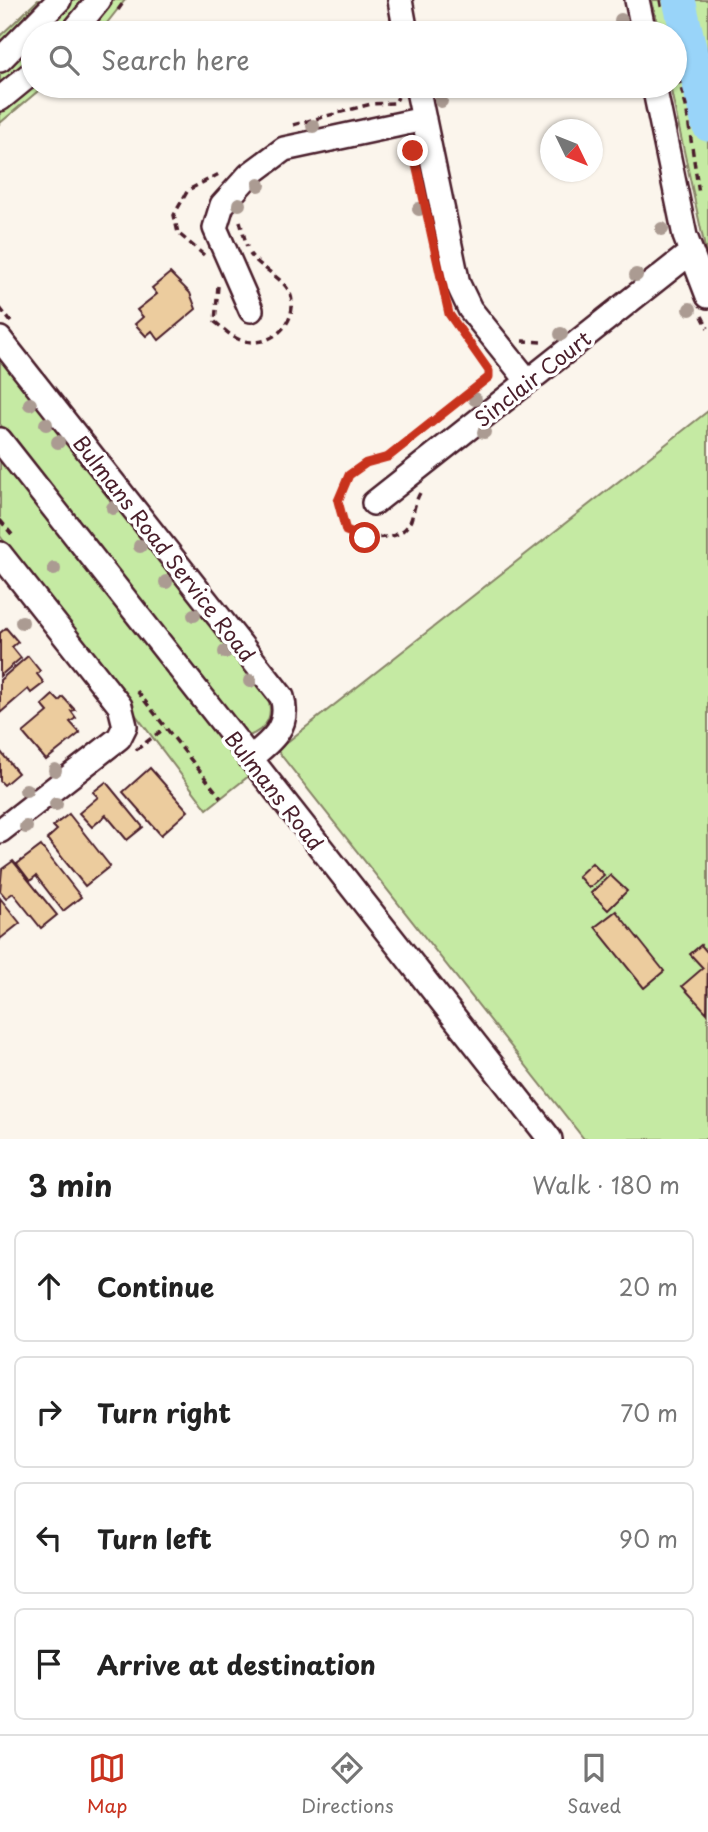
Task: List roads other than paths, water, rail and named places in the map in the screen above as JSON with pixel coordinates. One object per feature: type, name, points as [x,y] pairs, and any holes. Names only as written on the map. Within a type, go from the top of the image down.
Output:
[{"type":"street","points":[[38,21],[59,0]]},
{"type":"street","points":[[82,21],[99,0]]},
{"type":"street","points":[[400,0],[404,21]]},
{"type":"street","points":[[637,0],[641,21]]},
{"type":"street","points":[[0,60],[21,39]]},
{"type":"street","points":[[0,99],[21,82]]},
{"type":"street","points":[[414,98],[424,119],[458,285],[470,309],[528,381]]},
{"type":"street","points":[[657,98],[690,253],[708,296]]},
{"type":"street","points":[[251,310],[215,228],[222,205],[249,175],[284,149],[424,119]]},
{"type":"street","name":"Sinclair Court","points":[[374,503],[690,253]]},
{"type":"street","name":"Bulmans Road Service Road","points":[[0,339],[282,697],[285,718],[279,731],[250,758]]},
{"type":"street","name":"Bulmans Road","points":[[0,440],[550,1139]]},
{"type":"street","points":[[0,554],[120,706],[125,726],[119,738],[0,831]]},
{"type":"waterway","points":[[679,0],[684,21]]},
{"type":"waterway","points":[[687,34],[708,125]]}]
